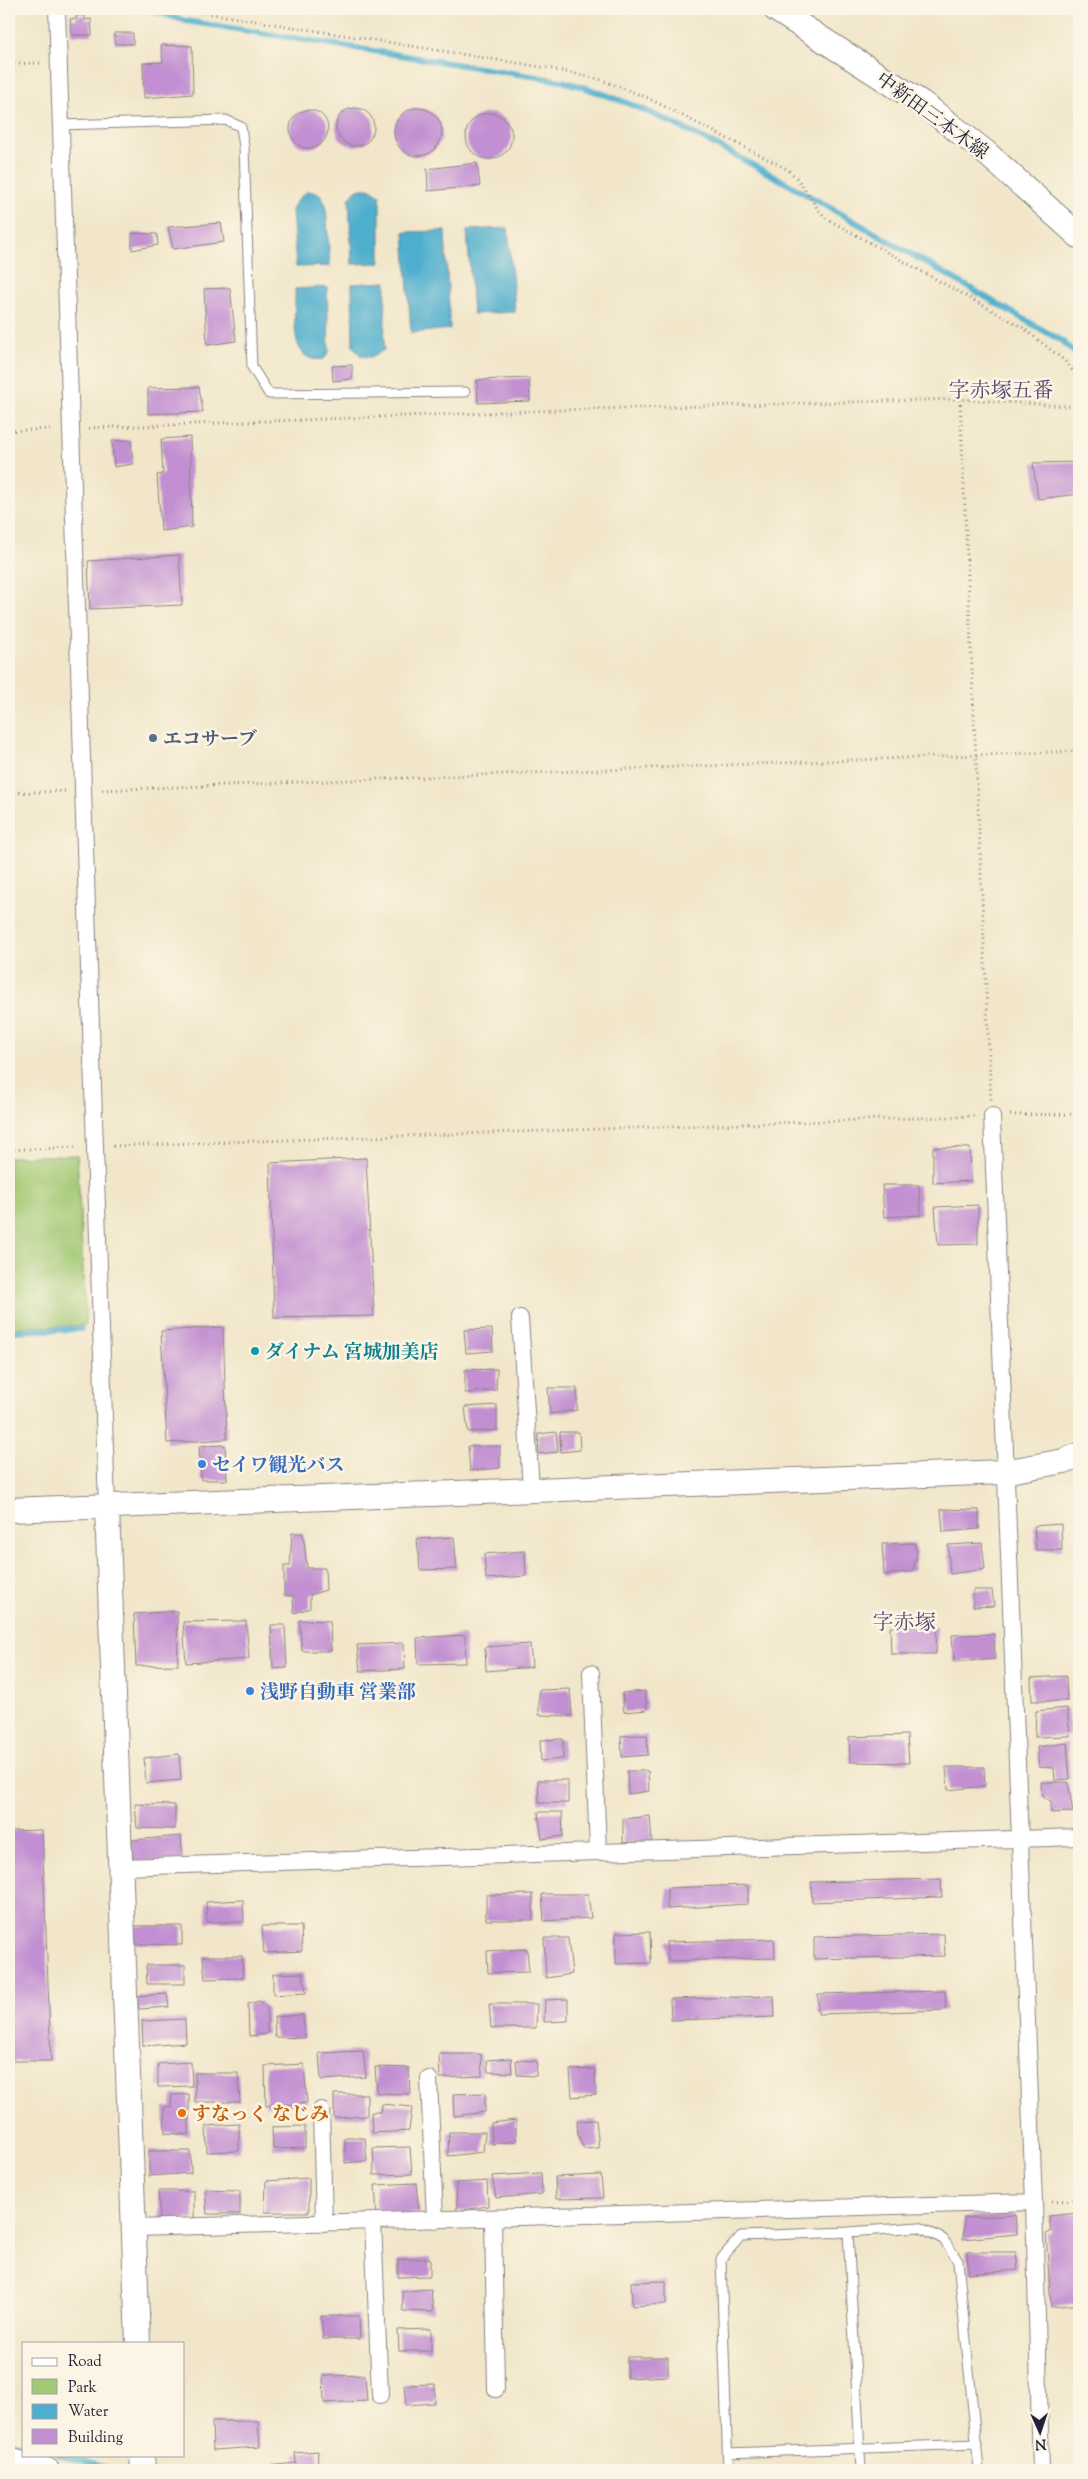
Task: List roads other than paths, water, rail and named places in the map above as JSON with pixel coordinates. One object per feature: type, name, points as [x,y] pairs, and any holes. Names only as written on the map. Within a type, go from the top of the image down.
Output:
[{"type":"street","points":[[57,9],[107,1507],[122,1867],[138,2342]]},
{"type":"street","name":"中新田三本木線","points":[[775,9],[922,103],[984,151],[1079,236]]},
{"type":"street","points":[[992,1116],[1004,1472],[1034,2202],[1041,2470]]},
{"type":"street","points":[[520,1318],[531,1490]]},
{"type":"street","points":[[9,1510],[1004,1472],[1064,1461],[1079,1455]]},
{"type":"street","points":[[591,1673],[598,1852]]},
{"type":"street","points":[[122,1867],[1079,1837]]},
{"type":"street","points":[[428,2079],[434,2220]]},
{"type":"street","points":[[321,2110],[324,2222]]},
{"type":"street","points":[[135,2228],[1034,2202]]},
{"type":"street","points":[[493,2218],[496,2389]]},
{"type":"street","points":[[373,2221],[380,2395]]},
{"type":"street","points":[[142,2456],[143,2470]]},
{"type":"street","points":[[9,2460],[47,2470]]},
{"type":"lane","points":[[61,125],[226,120],[241,126],[244,147],[252,367],[269,394],[465,392]]},
{"type":"lane","points":[[728,2470],[721,2259],[741,2236],[919,2227],[943,2239],[958,2261],[979,2470]]},
{"type":"lane","points":[[848,2232],[861,2470]]},
{"type":"lane","points":[[727,2453],[977,2444]]},
{"type":"water","points":[[369,188],[380,195],[380,263],[352,264],[349,199],[356,190]]},
{"type":"water","points":[[308,191],[320,194],[326,205],[330,266],[296,267],[292,210],[297,200]]},
{"type":"water","points":[[508,228],[515,312],[473,314],[467,230]]},
{"type":"water","points":[[445,231],[450,329],[411,333],[404,232]]},
{"type":"water","points":[[386,282],[384,350],[371,357],[361,356],[353,346],[352,284]]},
{"type":"water","points":[[327,287],[329,352],[324,359],[312,359],[304,354],[296,336],[295,289]]},
{"type":"waterway","points":[[146,9],[186,21],[562,81],[619,100],[674,124],[779,179],[1062,341],[1079,357]]},
{"type":"waterway","points":[[9,1331],[81,1329]]},
{"type":"waterway","points":[[9,2441],[22,2444]]},
{"type":"waterway","points":[[63,2456],[112,2470]]},
{"type":"place","name":"エコサーブ","points":[[153,738]]},
{"type":"place","name":"ダイナム 宮城加美店","points":[[255,1351]]},
{"type":"place","name":"セイワ観光バス","points":[[202,1464]]},
{"type":"place","name":"浅野自動車 営業部","points":[[250,1691]]},
{"type":"place","name":"すなっく なじみ","points":[[182,2113]]},
{"type":"district","name":"字赤塚五番","points":[[1001,390]]},
{"type":"district","name":"字赤塚","points":[[904,1622]]}]
